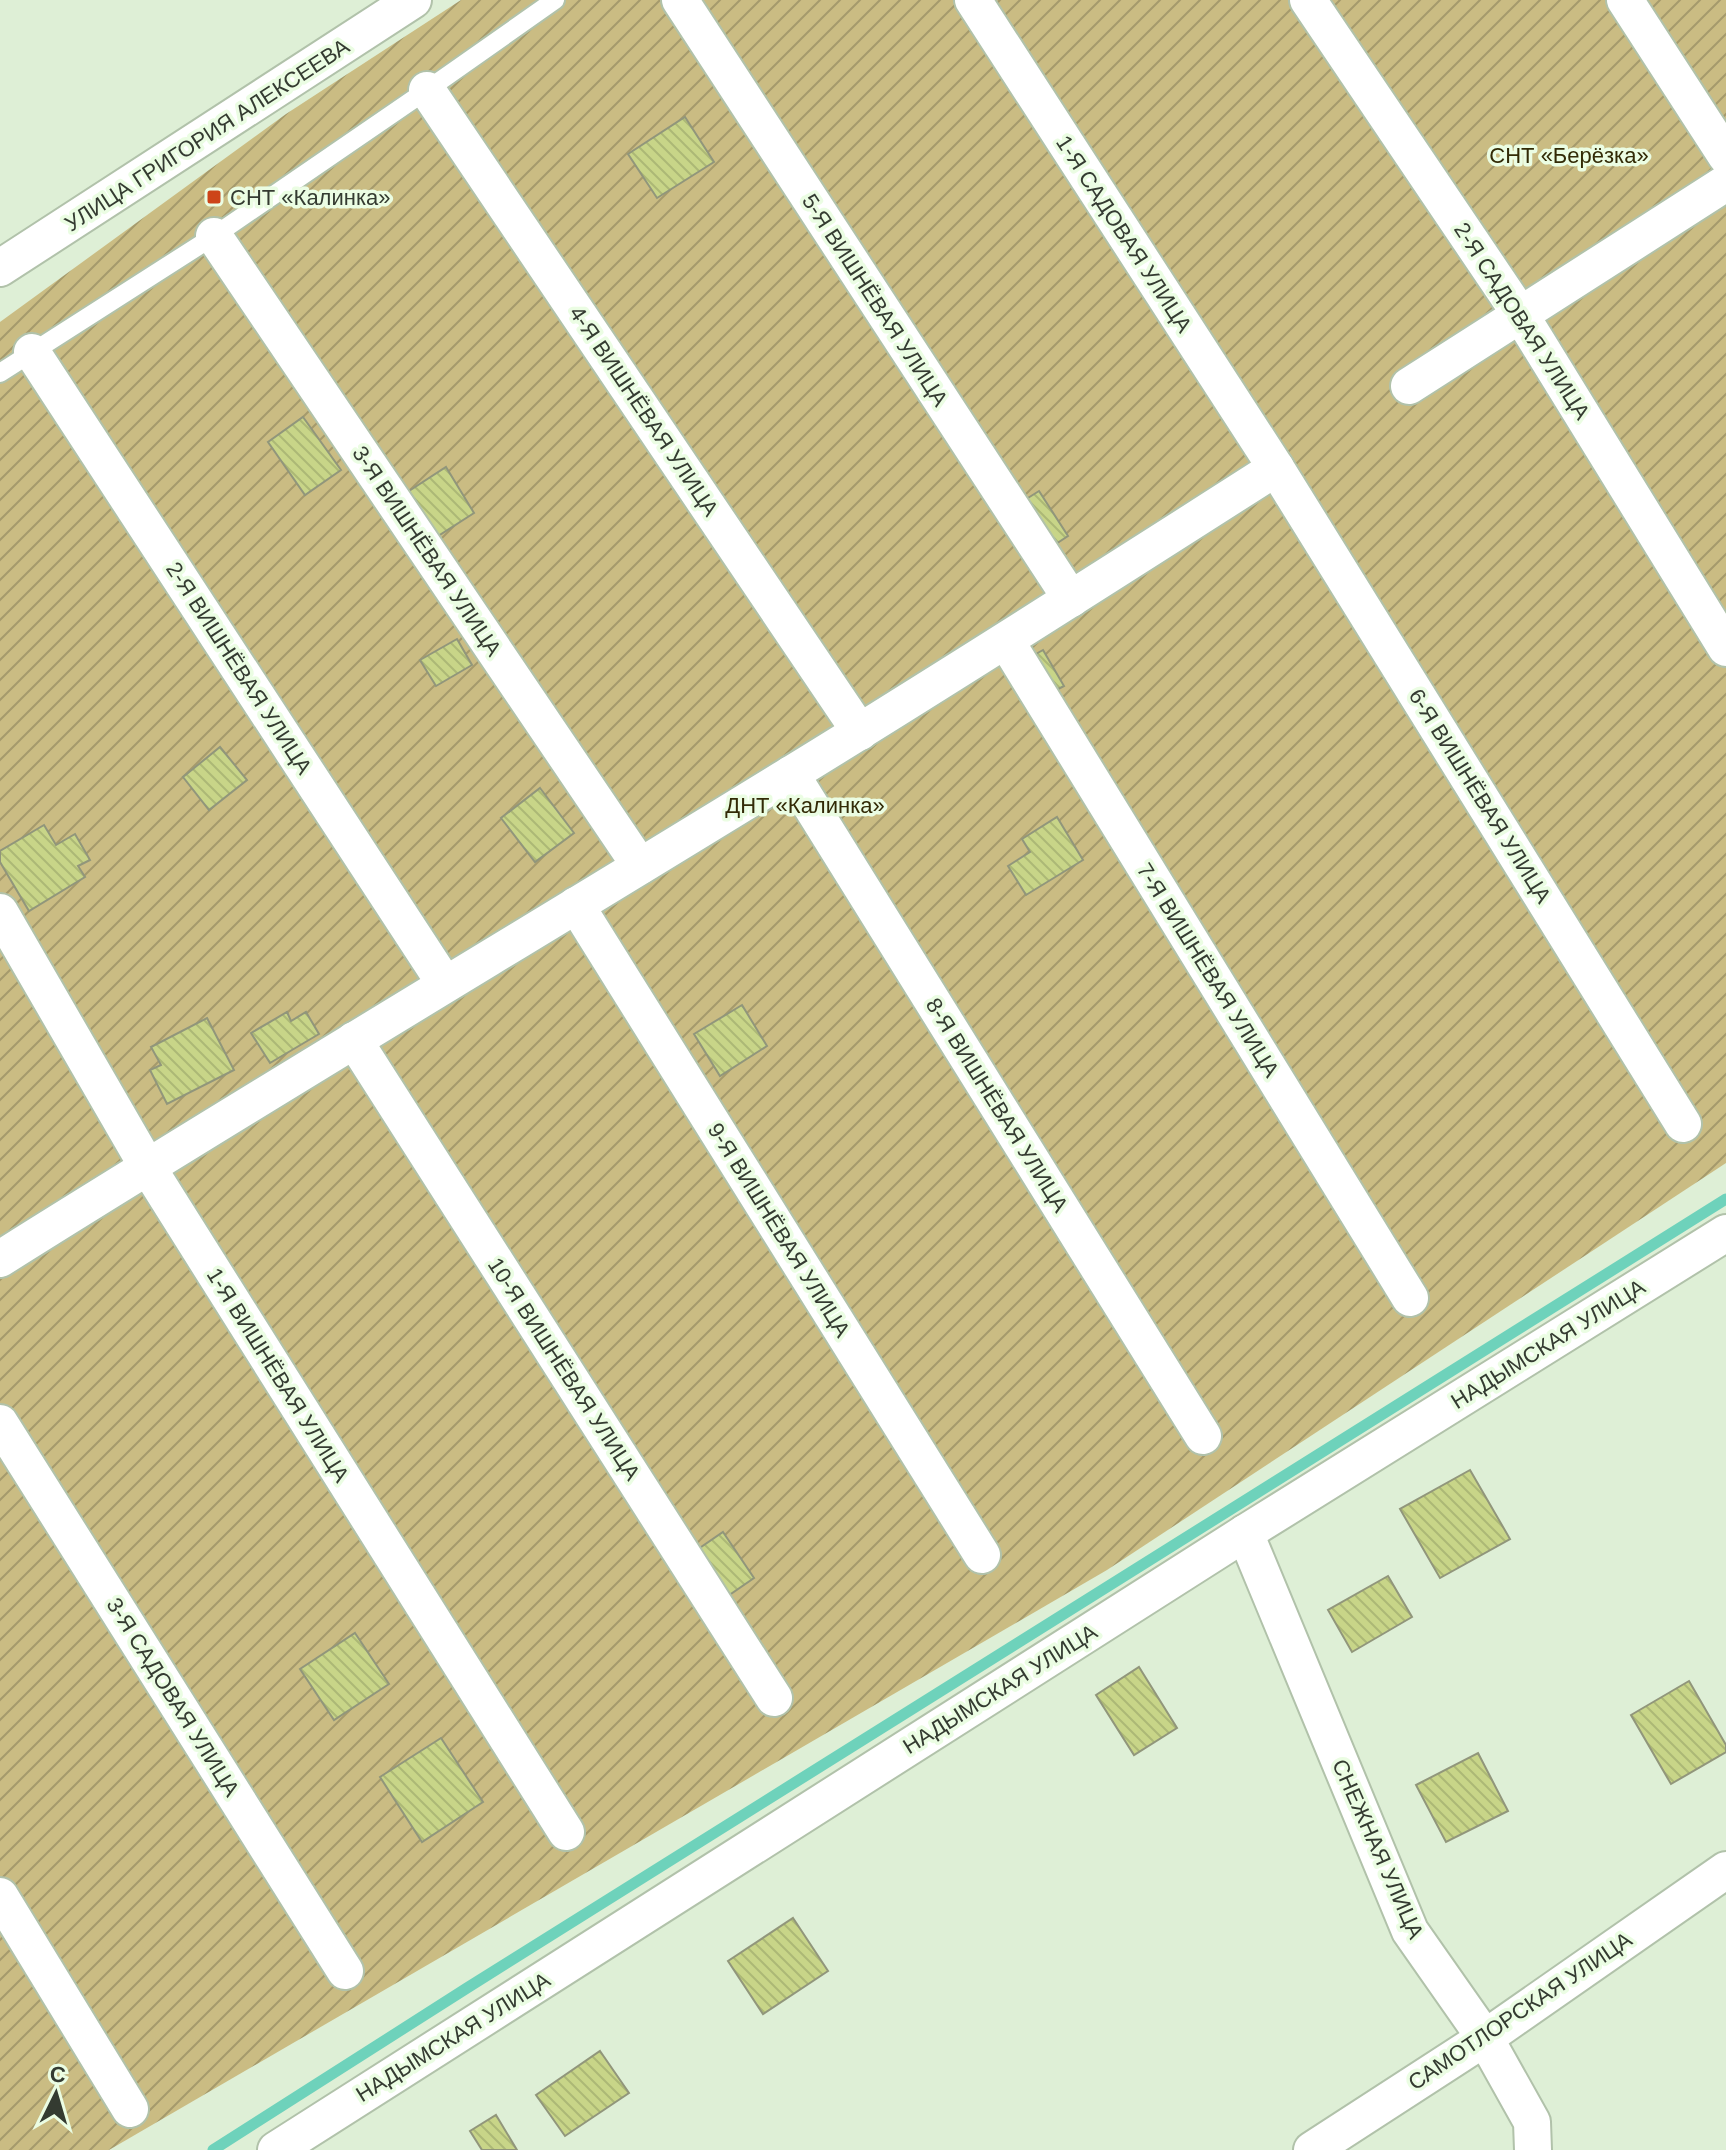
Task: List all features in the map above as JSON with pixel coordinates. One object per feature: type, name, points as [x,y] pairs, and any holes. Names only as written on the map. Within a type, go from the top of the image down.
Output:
[{"type":"street","name":"УЛИЦА ГРИГОРИЯ АЛЕКСЕЕВА","points":[[0,268],[413,0]]},
{"type":"street","name":"5-Я ВИШНЁВАЯ УЛИЦА","points":[[680,0],[1071,599]]},
{"type":"street","name":"1-Я САДОВАЯ УЛИЦА","points":[[973,0],[1276,468]]},
{"type":"street","name":"2-Я САДОВАЯ УЛИЦА","points":[[1308,0],[1520,314],[1726,648]]},
{"type":"street","points":[[1625,0],[1726,156]]},
{"type":"street","name":"4-Я ВИШНЁВАЯ УЛИЦА","points":[[427,90],[860,732]]},
{"type":"street","points":[[1409,386],[1726,183]]},
{"type":"street","name":"3-Я ВИШНЁВАЯ УЛИЦА","points":[[214,236],[640,866]]},
{"type":"street","name":"2-Я ВИШНЁВАЯ УЛИЦА","points":[[32,352],[445,984]]},
{"type":"street","points":[[0,1259],[147,1166],[860,732],[1276,468]]},
{"type":"street","name":"6-Я ВИШНЁВАЯ УЛИЦА","points":[[1276,468],[1683,1124]]},
{"type":"street","name":"7-Я ВИШНЁВАЯ УЛИЦА","points":[[1006,641],[1410,1298]]},
{"type":"street","name":"8-Я ВИШНЁВАЯ УЛИЦА","points":[[791,774],[1203,1436]]},
{"type":"street","name":"9-Я ВИШНЁВАЯ УЛИЦА","points":[[576,905],[982,1555]]},
{"type":"street","name":"1-Я ВИШНЁВАЯ УЛИЦА","points":[[0,912],[147,1166],[566,1832]]},
{"type":"street","name":"10-Я ВИШНЁВАЯ УЛИЦА","points":[[354,1040],[774,1698]]},
{"type":"street","name":"НАДЫМСКАЯ УЛИЦА","points":[[276,2150],[1245,1533],[1726,1233]]},
{"type":"street","name":"3-Я САДОВАЯ УЛИЦА","points":[[0,1423],[345,1971]]},
{"type":"street","name":"СНЕЖНАЯ УЛИЦА","points":[[1245,1533],[1410,1931],[1485,2038],[1532,2122],[1533,2150]]},
{"type":"street","name":"САМОТЛОРСКАЯ УЛИЦА","points":[[1312,2150],[1485,2038],[1726,1870]]},
{"type":"street","points":[[0,1896],[130,2109]]},
{"type":"lane","points":[[0,373],[214,236],[555,0]]},
{"type":"green space","name":"ДНТ «Калинка»","points":[[461,0],[1726,0],[1726,1163],[1107,1570],[109,2150],[0,2150],[0,322],[286,114]]},
{"type":"building","points":[[685,117],[714,162],[657,198],[628,154]]},
{"type":"building","points":[[303,417],[341,470],[305,495],[268,442]]},
{"type":"building","points":[[446,467],[474,513],[438,536],[409,491]]},
{"type":"building","points":[[1039,491],[1068,536],[1048,549],[1020,503]]},
{"type":"building","points":[[457,639],[472,665],[436,686],[420,660]]},
{"type":"building","points":[[1043,650],[1064,686],[1049,694],[1027,659]]},
{"type":"building","points":[[220,747],[247,780],[209,810],[183,777]]},
{"type":"building","points":[[540,788],[574,833],[535,862],[501,818]]},
{"type":"building","points":[[1057,817],[1083,860],[1026,895],[1008,866],[1030,852],[1022,839]]},
{"type":"building","points":[[44,825],[56,845],[75,834],[90,860],[78,866],[85,877],[29,911],[0,862],[0,851]]},
{"type":"building","points":[[742,1005],[767,1046],[720,1076],[694,1034]]},
{"type":"building","points":[[287,1012],[291,1021],[306,1012],[319,1034],[270,1063],[251,1033]]},
{"type":"building","points":[[207,1018],[234,1070],[167,1104],[150,1070],[161,1065],[151,1047]]},
{"type":"building","points":[[1470,1470],[1510,1539],[1440,1578],[1400,1509]]},
{"type":"building","points":[[723,1532],[754,1578],[722,1600],[691,1554]]},
{"type":"building","points":[[1388,1576],[1412,1617],[1352,1652],[1328,1610]]},
{"type":"building","points":[[355,1633],[389,1684],[334,1720],[300,1669]]},
{"type":"building","points":[[1139,1667],[1177,1728],[1134,1755],[1096,1695]]},
{"type":"building","points":[[1689,1681],[1726,1745],[1726,1752],[1671,1784],[1631,1715]]},
{"type":"building","points":[[441,1738],[483,1802],[422,1842],[380,1777]]},
{"type":"building","points":[[1478,1753],[1508,1811],[1446,1842],[1416,1785]]},
{"type":"building","points":[[793,1918],[828,1971],[763,2014],[728,1961]]},
{"type":"building","points":[[600,2051],[629,2093],[565,2136],[536,2095]]},
{"type":"building","points":[[496,2115],[517,2150],[482,2150],[470,2131]]},
{"type":"waterway","points":[[213,2150],[1726,1199]]},
{"type":"place","name":"СНТ «Калинка»","points":[[214,197]]},
{"type":"park label","name":"СНТ «Берёзка»","points":[[1569,155]]}]
